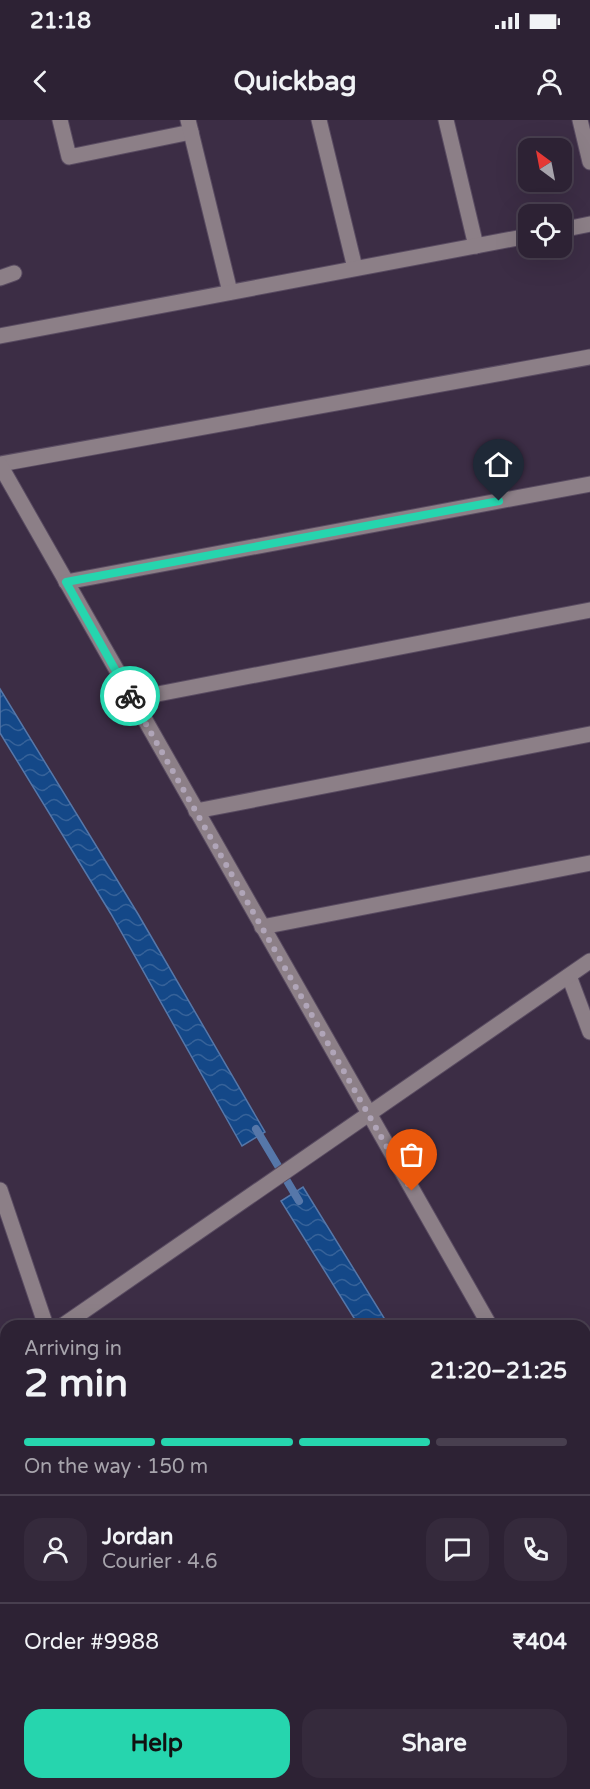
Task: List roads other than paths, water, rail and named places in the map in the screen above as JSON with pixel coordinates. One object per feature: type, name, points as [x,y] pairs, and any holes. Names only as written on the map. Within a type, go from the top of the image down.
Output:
[{"type":"street","points":[[60,120],[69,157],[190,126],[230,292]]},
{"type":"street","points":[[319,120],[355,268]]},
{"type":"street","points":[[446,120],[476,246]]},
{"type":"street","points":[[580,120],[590,162]]},
{"type":"street","points":[[572,228],[590,224]]},
{"type":"street","points":[[0,336],[518,238]]},
{"type":"street","points":[[487,1320],[0,465],[590,357]]},
{"type":"street","points":[[66,582],[590,484]]},
{"type":"street","points":[[132,699],[590,610]]},
{"type":"street","points":[[196,811],[590,734]]},
{"type":"street","points":[[262,927],[590,863]]},
{"type":"street","points":[[71,1320],[590,962]]},
{"type":"street","points":[[569,976],[590,1032]]},
{"type":"street","points":[[0,1190],[44,1320]]},
{"type":"water","points":[[0,689],[138,914],[265,1132],[242,1146],[111,914],[0,733]]},
{"type":"water","points":[[303,1187],[385,1320],[355,1320],[281,1201]]},
{"type":"waterway","points":[[256,1129],[299,1201]]}]
